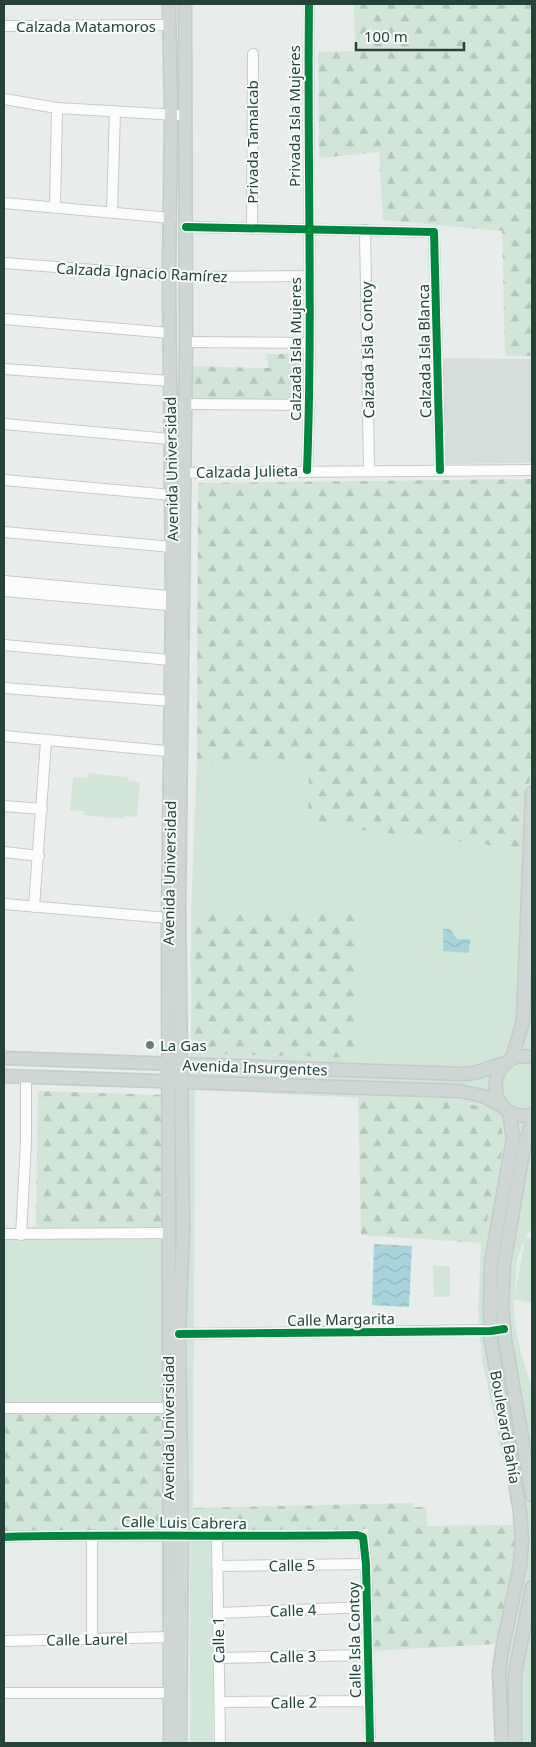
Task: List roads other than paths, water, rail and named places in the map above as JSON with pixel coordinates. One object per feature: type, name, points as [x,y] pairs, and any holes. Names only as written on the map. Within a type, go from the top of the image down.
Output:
[{"type":"main road","name":"Avenida Universidad","points":[[170,4],[168,25],[171,114],[169,276],[170,439],[172,547],[177,601],[170,660],[176,752],[168,918],[168,1082],[174,1408],[182,1537],[175,1693],[170,1743]]},
{"type":"main road","name":"Avenida Universidad","points":[[180,1743],[170,1637],[168,1536],[183,1228],[176,752],[177,601],[184,472],[186,342],[185,4]]},
{"type":"main road","name":"Boulevard Bahía","points":[[502,1743],[499,1672],[520,1565],[522,1541],[520,1512],[491,1331],[491,1263],[514,1138],[506,1109],[495,1088],[496,1079],[509,1061],[518,1043],[523,1021],[532,793]]},
{"type":"main road","name":"Avenida Insurgentes","points":[[4,1058],[462,1074],[474,1073],[509,1061],[532,1057]]},
{"type":"main road","points":[[311,1086],[314,1069]]},
{"type":"main road","name":"Avenida Insurgentes","points":[[4,1076],[460,1091],[483,1096],[506,1109],[524,1116],[532,1115]]},
{"type":"main road","name":"Boulevard Bahía","points":[[532,1123],[524,1147],[504,1264],[502,1307],[532,1495]]},
{"type":"main road","points":[[515,1743],[515,1673],[532,1588]]},
{"type":"street","name":"Privada Isla Mujeres","points":[[309,4],[309,228]]},
{"type":"street","name":"Calzada Matamoros","points":[[4,26],[168,25]]},
{"type":"street","name":"Privada Tamalcab","points":[[252,229],[253,54]]},
{"type":"street","points":[[4,99],[57,108],[184,116]]},
{"type":"street","points":[[55,208],[57,108]]},
{"type":"street","points":[[112,212],[114,111]]},
{"type":"street","points":[[4,203],[171,218]]},
{"type":"street","points":[[186,228],[365,230]]},
{"type":"street","name":"Calzada Isla Mujeres","points":[[308,470],[310,405],[309,228]]},
{"type":"street","name":"Calzada Isla Blanca","points":[[365,230],[434,232],[440,470]]},
{"type":"street","name":"Calzada Isla Contoy","points":[[365,230],[369,470]]},
{"type":"street","name":"Calzada Ignacio Ramírez","points":[[4,263],[186,277],[309,276]]},
{"type":"street","points":[[4,319],[170,333]]},
{"type":"street","points":[[186,342],[309,343]]},
{"type":"street","points":[[4,369],[170,381]]},
{"type":"street","points":[[184,404],[310,405]]},
{"type":"street","points":[[4,424],[170,439]]},
{"type":"street","name":"Calzada Julieta","points":[[171,472],[532,470]]},
{"type":"street","points":[[4,480],[171,495]]},
{"type":"street","points":[[4,532],[172,547]]},
{"type":"street","points":[[4,581],[177,601]]},
{"type":"street","points":[[4,591],[177,601]]},
{"type":"street","points":[[4,645],[170,660]]},
{"type":"street","points":[[4,688],[172,701]]},
{"type":"street","points":[[4,736],[176,752]]},
{"type":"street","points":[[34,907],[46,741]]},
{"type":"street","points":[[4,806],[42,809]]},
{"type":"street","points":[[4,852],[39,856]]},
{"type":"street","points":[[4,904],[168,918]]},
{"type":"street","points":[[21,1235],[26,1142],[26,1077]]},
{"type":"street","points":[[4,1234],[170,1233]]},
{"type":"street","name":"Calle Margarita","points":[[179,1334],[491,1331],[504,1329]]},
{"type":"street","points":[[4,1408],[174,1408]]},
{"type":"street","points":[[92,1535],[92,1639]]},
{"type":"street","name":"Calle Luis Cabrera","points":[[4,1537],[92,1535],[182,1537],[357,1535],[363,1537]]},
{"type":"street","name":"Calle 1","points":[[217,1537],[220,1743]]},
{"type":"street","name":"Calle Isla Contoy","points":[[363,1537],[366,1564],[370,1743]]},
{"type":"street","name":"Calle 5","points":[[217,1566],[366,1564]]},
{"type":"street","name":"Calle 4","points":[[218,1613],[367,1607]]},
{"type":"street","name":"Calle Laurel","points":[[4,1641],[170,1637]]},
{"type":"street","name":"Calle 3","points":[[219,1658],[368,1655]]},
{"type":"street","points":[[4,1694],[175,1693]]},
{"type":"street","name":"Calle 2","points":[[219,1702],[369,1701]]},
{"type":"water","points":[[443,929],[450,929],[457,939],[470,939],[469,953],[443,951]]},
{"type":"water","points":[[374,1244],[412,1246],[409,1307],[372,1305]]},
{"type":"place","name":"La Gas","points":[[150,1045]]}]
